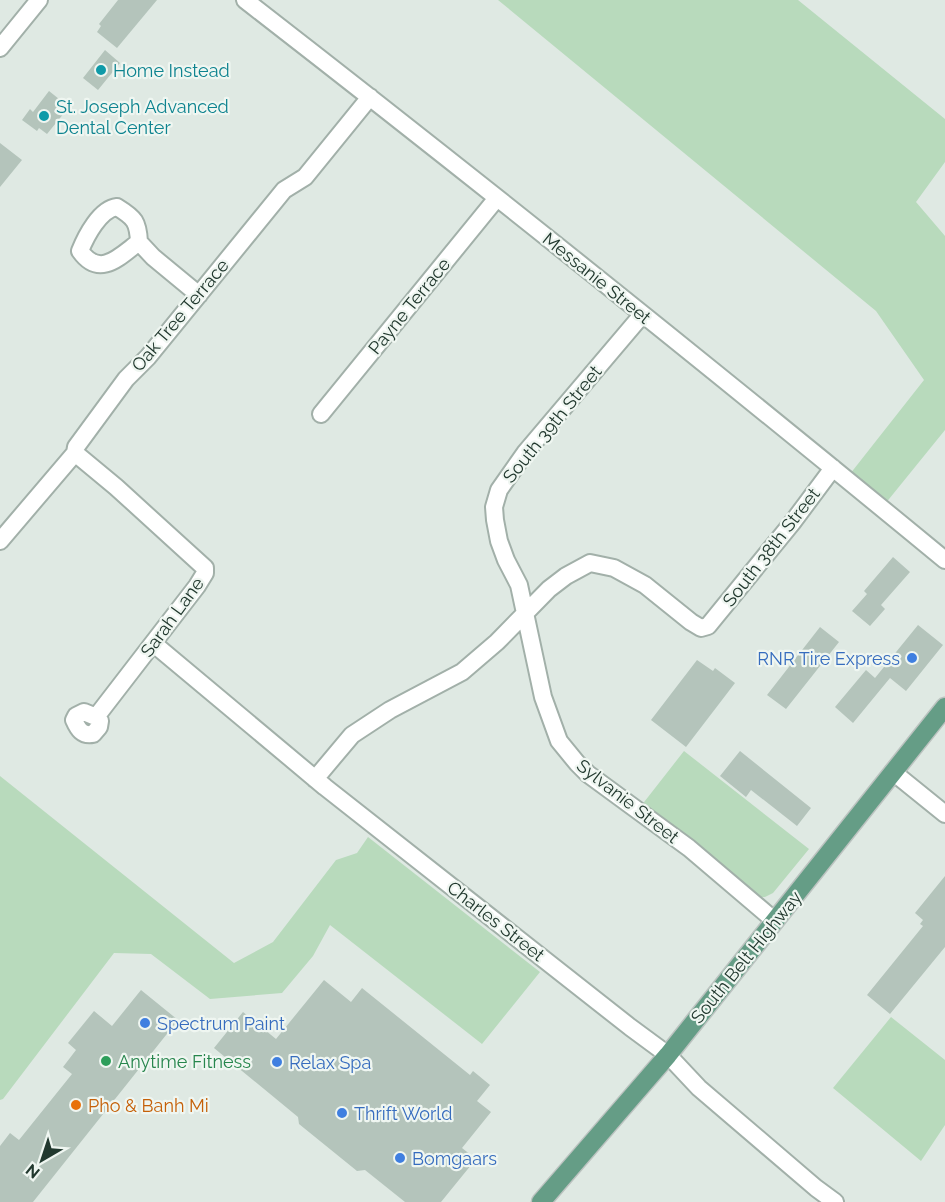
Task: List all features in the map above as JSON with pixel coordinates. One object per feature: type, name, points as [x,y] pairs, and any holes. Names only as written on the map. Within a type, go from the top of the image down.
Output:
[{"type":"main road","name":"South Belt Highway","points":[[541,1202],[668,1055],[945,707]]},
{"type":"street","points":[[0,48],[39,0]]},
{"type":"street","name":"Messanie Street","points":[[245,0],[497,198],[945,560]]},
{"type":"street","name":"Oak Tree Terrace","points":[[0,541],[75,453],[76,447],[126,379],[148,357],[284,190],[305,177],[370,97]]},
{"type":"street","name":"Payne Terrace","points":[[321,414],[497,198]]},
{"type":"street","points":[[139,243],[199,295]]},
{"type":"street","name":"South 39th Street","points":[[525,612],[519,585],[499,541],[494,507],[499,489],[525,453],[642,315]]},
{"type":"street","name":"Sarah Lane","points":[[75,453],[205,568],[205,573],[198,586],[96,717]]},
{"type":"street","name":"South 38th Street","points":[[525,612],[566,576],[590,563],[614,568],[635,579],[691,622],[701,628],[708,626],[834,468]]},
{"type":"street","points":[[315,779],[352,735],[390,710],[462,672],[497,642],[525,612]]},
{"type":"street","name":"Sylvanie Street","points":[[525,612],[543,697],[559,741],[588,774],[689,848],[775,921]]},
{"type":"street","name":"Charles Street","points":[[154,644],[315,779],[668,1055],[699,1088],[835,1202]]},
{"type":"street","points":[[893,772],[945,814]]},
{"type":"green space","points":[[498,0],[798,0],[945,119],[945,162],[916,202],[945,236],[945,430],[885,504],[850,474],[924,380],[876,311]]},
{"type":"green space","points":[[684,751],[809,849],[773,893],[765,897],[756,897],[641,806]]},
{"type":"green space","points":[[0,776],[234,963],[273,942],[336,860],[357,853],[368,837],[540,972],[482,1044],[330,925],[313,956],[282,993],[210,999],[151,954],[114,953],[0,1100]]},
{"type":"green space","points":[[891,1017],[945,1060],[945,1125],[921,1161],[833,1088]]},
{"type":"building","points":[[118,0],[157,0],[117,48],[97,32],[101,26],[99,24]]},
{"type":"building","name":"Home Instead","points":[[105,50],[120,63],[98,90],[83,78]]},
{"type":"building","name":"St. Joseph Advanced Dental Center","points":[[49,91],[69,107],[47,134],[39,128],[37,131],[22,120],[30,109],[33,112]]},
{"type":"building","points":[[0,143],[22,160],[0,187]]},
{"type":"building","points":[[893,557],[910,572],[881,605],[885,609],[870,626],[852,611],[867,594],[864,591]]},
{"type":"building","points":[[918,625],[943,645],[906,691],[890,678],[853,723],[835,707],[866,670],[875,678]]},
{"type":"building","points":[[820,627],[839,642],[786,709],[767,695]]},
{"type":"building","points":[[697,660],[713,671],[715,668],[735,683],[686,747],[651,720]]},
{"type":"building","points":[[740,751],[811,808],[797,826],[751,790],[746,797],[720,776]]},
{"type":"building","points":[[945,876],[945,947],[890,1014],[867,995],[923,926],[920,924],[923,920],[915,913]]},
{"type":"building","points":[[324,980],[351,1002],[362,988],[470,1075],[473,1071],[490,1085],[477,1101],[491,1112],[462,1148],[476,1159],[441,1202],[405,1202],[365,1170],[357,1171],[299,1124],[298,1117],[214,1048],[243,1012],[276,1039]]},
{"type":"building","points":[[141,990],[178,1020],[33,1202],[0,1202],[0,1146],[10,1133],[19,1140],[72,1074],[63,1067],[76,1050],[68,1043],[94,1011],[112,1026]]},
{"type":"place","name":"Home Instead","points":[[101,70]]},
{"type":"place","name":"St. Joseph Advanced Dental Center","points":[[44,116]]},
{"type":"place","name":"RNR Tire Express","points":[[912,658]]},
{"type":"place","name":"Spectrum Paint","points":[[145,1023]]},
{"type":"place","name":"Anytime Fitness","points":[[106,1061]]},
{"type":"place","name":"Relax Spa","points":[[277,1062]]},
{"type":"place","name":"Pho & Banh Mi","points":[[76,1105]]},
{"type":"place","name":"Thrift World","points":[[342,1113]]},
{"type":"place","name":"Bomgaars","points":[[400,1158]]}]
